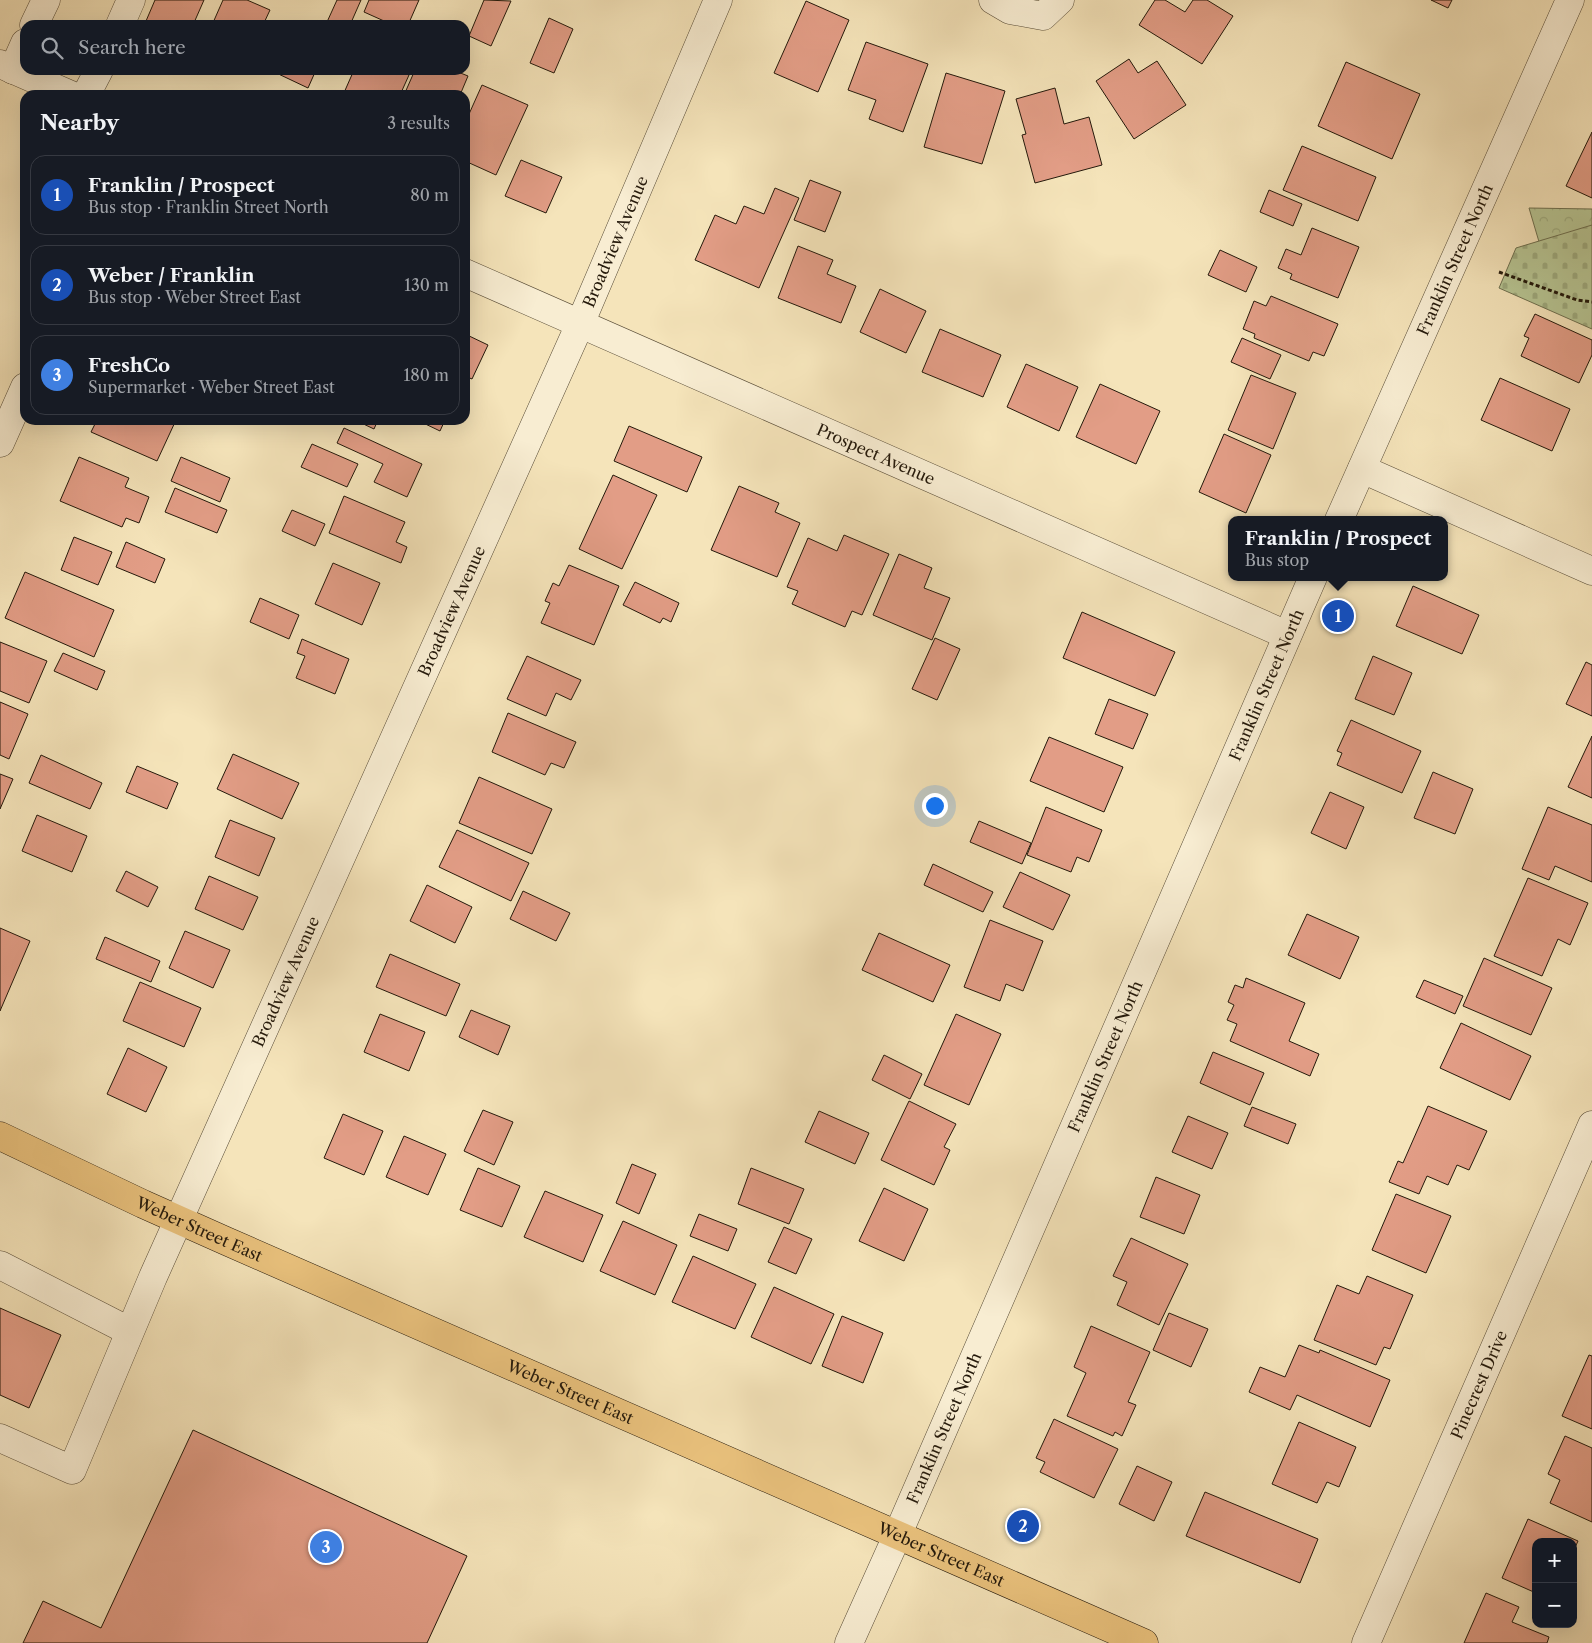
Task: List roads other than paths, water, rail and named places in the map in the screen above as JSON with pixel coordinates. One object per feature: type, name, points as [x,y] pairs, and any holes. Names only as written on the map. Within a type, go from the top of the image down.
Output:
[{"type":"main road","name":"Weber Street East","points":[[0,1136],[178,1220],[1144,1643]]},
{"type":"street","points":[[36,20],[46,0]]},
{"type":"street","points":[[122,20],[131,0]]},
{"type":"street","name":"Broadview Avenue","points":[[0,1438],[72,1470],[129,1331],[178,1220],[580,324],[718,0]]},
{"type":"street","points":[[993,0],[1010,10],[1043,16],[1060,0]]},
{"type":"street","name":"Franklin Street North","points":[[1341,516],[1570,0]]},
{"type":"street","points":[[20,49],[6,67],[20,73]]},
{"type":"street","points":[[25,75],[59,90]]},
{"type":"street","points":[[88,90],[96,75]]},
{"type":"street","name":"Prospect Avenue","points":[[470,274],[1287,635]]},
{"type":"street","points":[[0,443],[20,398]]},
{"type":"street","points":[[1362,469],[1592,571]]},
{"type":"street","name":"Franklin Street North","points":[[849,1643],[1311,581]]},
{"type":"street","name":"Pinecrest Drive","points":[[1366,1643],[1592,1125]]},
{"type":"street","points":[[0,1265],[129,1331]]},
{"type":"place","name":"Franklin / Prospect","points":[[1338,616]]},
{"type":"place","name":"Weber / Franklin","points":[[1023,1526]]},
{"type":"place","name":"FreshCo","points":[[326,1547]]}]
